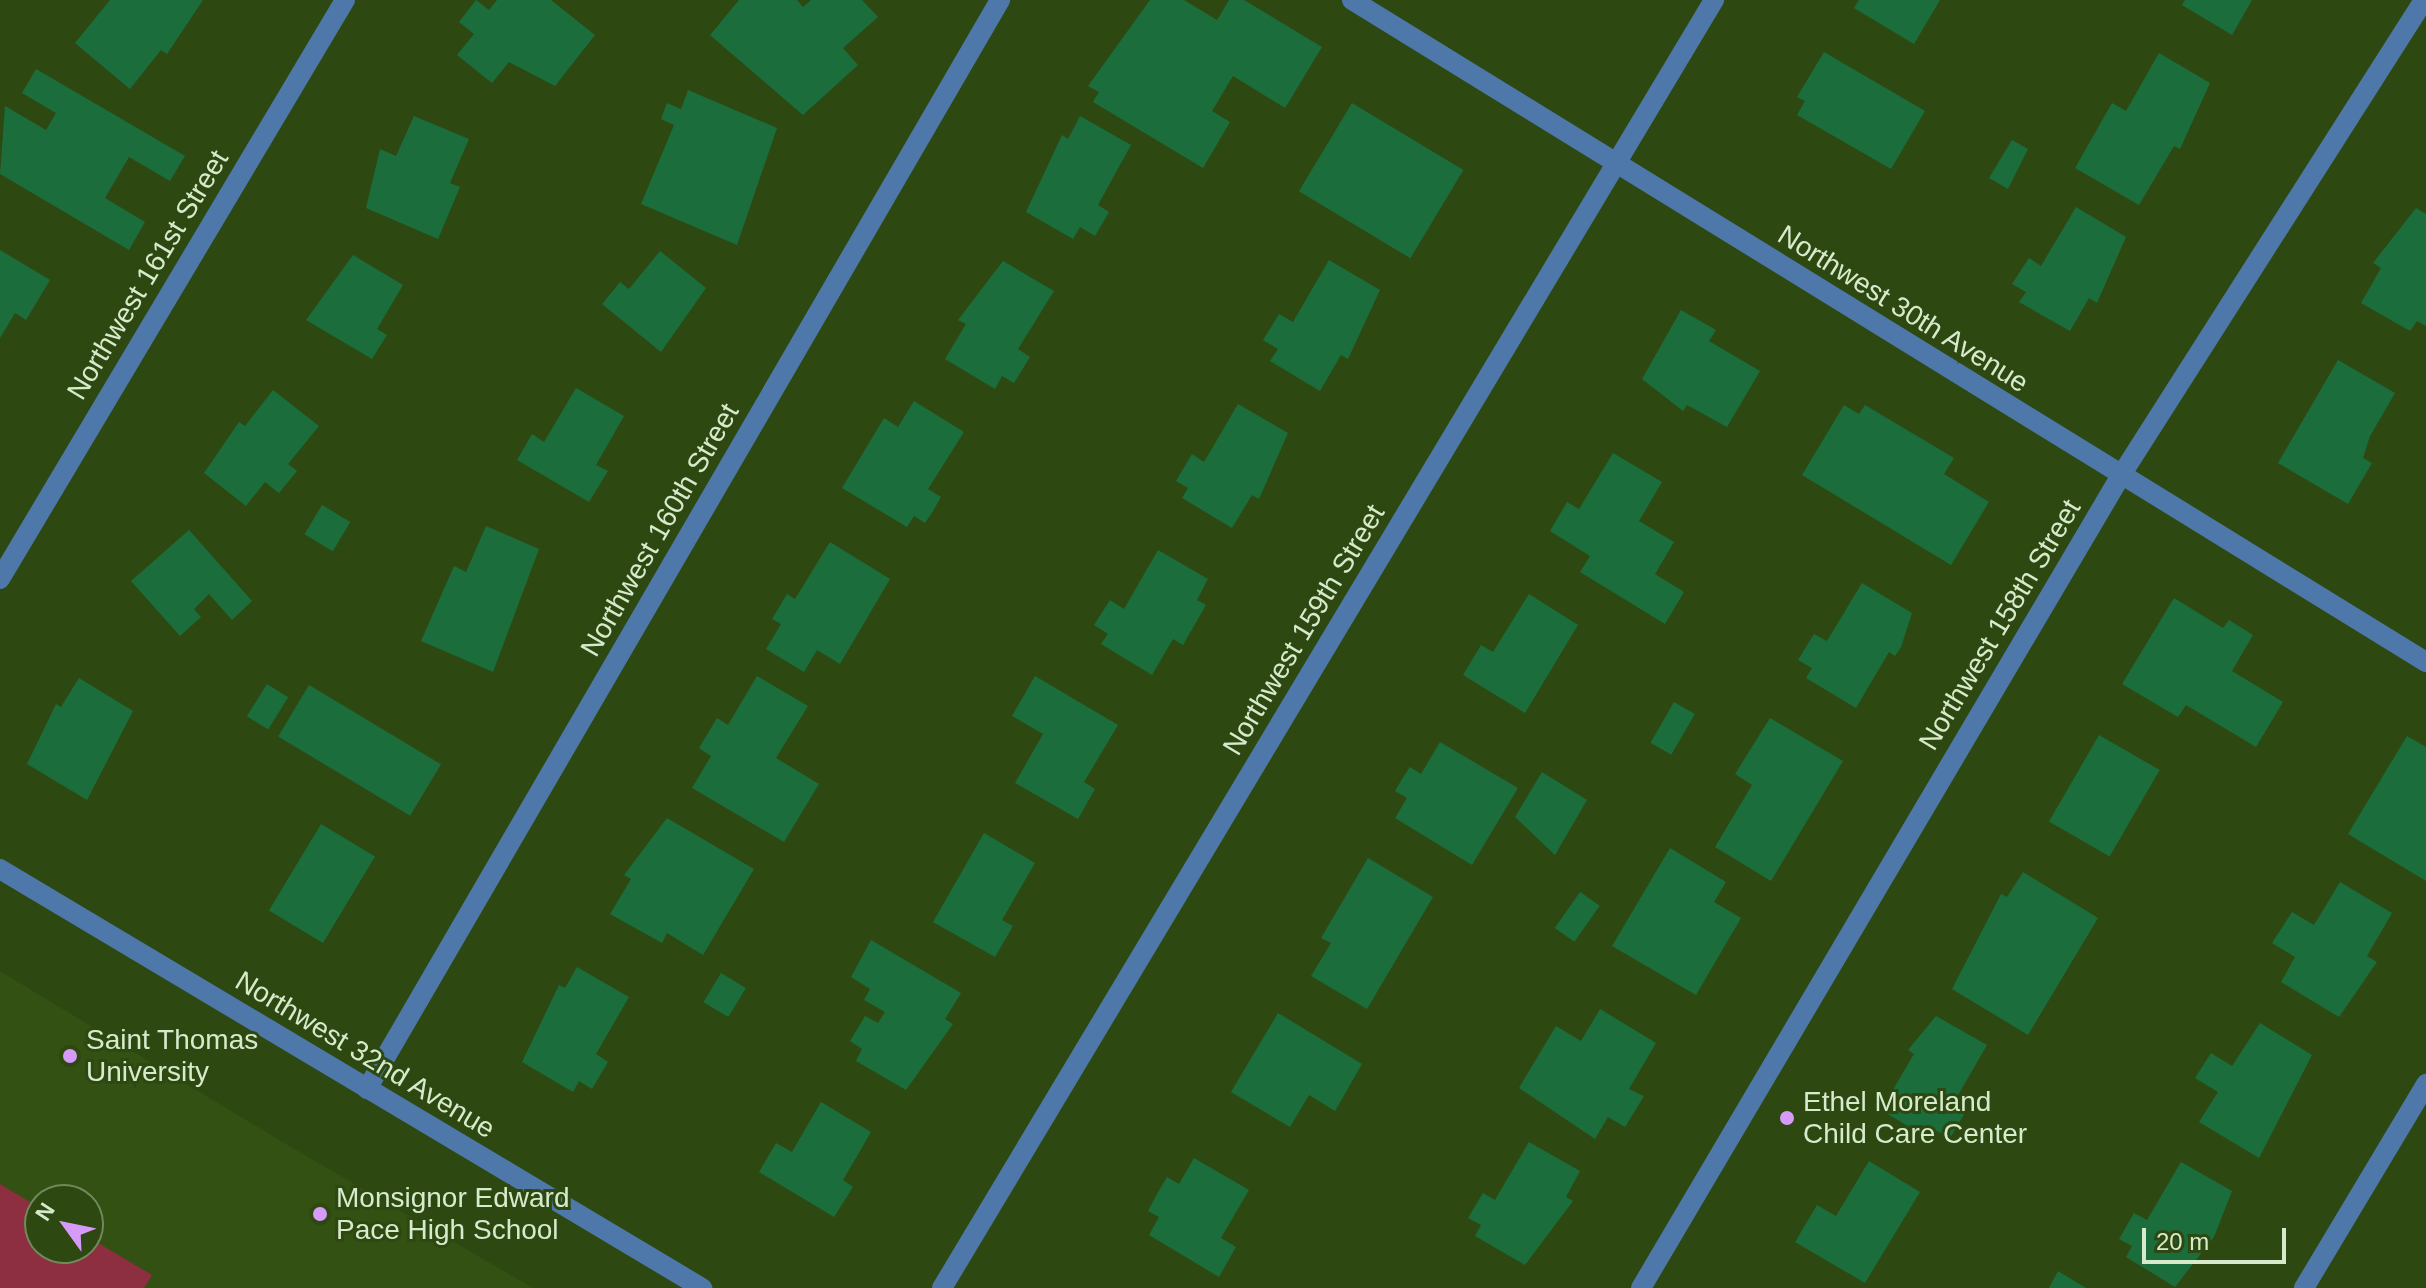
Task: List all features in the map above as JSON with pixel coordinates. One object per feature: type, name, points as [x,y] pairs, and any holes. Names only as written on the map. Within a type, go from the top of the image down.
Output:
[{"type":"street","name":"Northwest 161st Street","points":[[0,579],[345,0]]},
{"type":"street","name":"Northwest 160th Street","points":[[367,1089],[1000,0]]},
{"type":"street","name":"Northwest 30th Avenue","points":[[1352,0],[2120,477],[2426,662]]},
{"type":"street","name":"Northwest 159th Street","points":[[942,1288],[1714,0]]},
{"type":"street","name":"Northwest 158th Street","points":[[1641,1288],[2120,477],[2424,0]]},
{"type":"street","name":"Northwest 32nd Avenue","points":[[0,869],[702,1288]]},
{"type":"street","points":[[2304,1288],[2426,1084]]},
{"type":"shaded area","name":"Saint Thomas University","points":[[0,971],[279,1140],[533,1288],[0,1288]]},
{"type":"shaded area","points":[[0,1184],[24,1198],[24,1264],[104,1264],[104,1246],[152,1275],[144,1288],[0,1288]]},
{"type":"building","points":[[110,0],[203,0],[167,54],[161,50],[130,89],[75,43]]},
{"type":"building","points":[[476,0],[489,10],[497,0],[551,0],[595,35],[555,86],[509,62],[492,83],[457,55],[474,34],[459,22]]},
{"type":"building","points":[[739,0],[797,0],[803,7],[811,0],[862,0],[878,17],[843,48],[858,65],[803,115],[710,35]]},
{"type":"building","points":[[1150,0],[1184,0],[1217,20],[1229,0],[1244,0],[1322,47],[1285,108],[1233,76],[1212,111],[1230,122],[1203,168],[1093,102],[1099,92],[1088,86]]},
{"type":"building","points":[[1859,0],[1940,0],[1914,44],[1854,8]]},
{"type":"building","points":[[2185,0],[2252,0],[2232,35],[2182,5]]},
{"type":"building","points":[[1824,52],[1925,111],[1891,169],[1797,115],[1805,101],[1797,97]]},
{"type":"building","points":[[2159,53],[2210,83],[2180,149],[2174,146],[2139,205],[2075,168],[2112,103],[2126,111]]},
{"type":"building","points":[[36,69],[185,156],[170,181],[129,157],[105,198],[145,222],[129,250],[0,174],[5,106],[46,130],[56,113],[22,93]]},
{"type":"building","points":[[688,90],[777,128],[737,245],[641,204],[674,125],[661,119],[667,103],[681,109]]},
{"type":"building","points":[[1352,103],[1463,170],[1410,258],[1299,191]]},
{"type":"building","points":[[414,116],[469,139],[450,183],[460,187],[438,239],[366,208],[380,149],[396,156]]},
{"type":"building","points":[[1080,116],[1131,145],[1098,205],[1109,212],[1095,236],[1080,227],[1073,239],[1026,212],[1062,135],[1068,139]]},
{"type":"building","points":[[2012,140],[2028,149],[2008,189],[1989,178]]},
{"type":"building","points":[[2076,207],[2126,237],[2097,303],[2089,298],[2070,331],[2019,302],[2026,292],[2012,284],[2029,258],[2041,266]]},
{"type":"building","points":[[2416,208],[2426,214],[2426,326],[2417,321],[2410,331],[2361,303],[2381,268],[2373,263]]},
{"type":"building","points":[[0,250],[50,280],[26,320],[15,313],[0,338]]},
{"type":"building","points":[[660,251],[706,288],[661,352],[602,304],[620,282],[629,289]]},
{"type":"building","points":[[353,255],[403,285],[377,329],[387,335],[372,359],[306,320]]},
{"type":"building","points":[[1329,260],[1380,290],[1348,359],[1341,355],[1320,391],[1270,361],[1278,349],[1263,340],[1279,314],[1293,322]]},
{"type":"building","points":[[1003,261],[1054,291],[1018,349],[1030,357],[1014,383],[1002,376],[995,389],[945,359],[966,324],[958,320]]},
{"type":"building","points":[[1681,310],[1716,330],[1709,341],[1760,371],[1727,427],[1687,405],[1683,411],[1642,379]]},
{"type":"building","points":[[2338,360],[2395,393],[2370,436],[2363,458],[2372,463],[2348,504],[2278,463]]},
{"type":"building","points":[[576,388],[624,416],[596,465],[608,471],[589,502],[517,460],[532,434],[544,442]]},
{"type":"building","points":[[273,390],[319,426],[288,464],[297,471],[279,493],[265,482],[246,506],[204,473],[239,422],[245,426]]},
{"type":"building","points":[[914,401],[964,432],[928,489],[941,497],[933,511],[925,523],[914,516],[907,527],[842,488],[884,418],[898,427]]},
{"type":"building","points":[[1238,404],[1288,433],[1259,499],[1252,495],[1232,528],[1182,498],[1188,488],[1176,481],[1192,454],[1204,462]]},
{"type":"building","points":[[1844,405],[1859,414],[1865,405],[1954,458],[1944,474],[1989,502],[1951,565],[1802,475]]},
{"type":"building","points":[[1613,453],[1662,482],[1639,521],[1674,542],[1655,574],[1684,592],[1665,624],[1580,572],[1590,556],[1550,531],[1567,502],[1579,509]]},
{"type":"building","points":[[322,505],[350,522],[333,551],[304,534]]},
{"type":"building","points":[[486,526],[539,549],[493,672],[421,641],[454,566],[466,572]]},
{"type":"building","points":[[189,530],[252,601],[232,620],[209,594],[194,609],[201,617],[180,636],[131,581]]},
{"type":"building","points":[[830,542],[890,579],[840,664],[817,650],[804,672],[766,649],[781,624],[772,619],[787,594],[795,599]]},
{"type":"building","points":[[1158,550],[1208,579],[1197,600],[1206,605],[1183,645],[1173,639],[1152,675],[1101,644],[1108,634],[1094,625],[1110,600],[1124,609]]},
{"type":"building","points":[[1862,583],[1912,613],[1901,647],[1895,656],[1889,652],[1856,708],[1806,678],[1812,668],[1798,660],[1814,634],[1827,641]]},
{"type":"building","points":[[1529,594],[1578,625],[1525,713],[1463,675],[1481,645],[1493,652]]},
{"type":"building","points":[[2174,598],[2223,628],[2229,620],[2253,635],[2232,671],[2283,702],[2256,747],[2186,705],[2178,717],[2122,684]]},
{"type":"building","points":[[757,676],[808,706],[776,758],[819,784],[784,842],[692,788],[711,756],[699,748],[717,718],[728,725]]},
{"type":"building","points":[[1035,676],[1118,725],[1084,782],[1095,789],[1078,819],[1015,783],[1043,734],[1012,716]]},
{"type":"building","points":[[79,678],[133,711],[87,800],[27,764],[56,704],[61,707]]},
{"type":"building","points":[[267,684],[288,697],[268,729],[247,716]]},
{"type":"building","points":[[309,685],[441,764],[410,816],[278,736]]},
{"type":"building","points":[[1674,702],[1695,714],[1671,755],[1650,743]]},
{"type":"building","points":[[1770,718],[1843,761],[1771,881],[1715,847],[1752,785],[1735,774]]},
{"type":"building","points":[[2099,735],[2160,770],[2110,857],[2049,822]]},
{"type":"building","points":[[2407,736],[2426,747],[2426,881],[2348,834]]},
{"type":"building","points":[[1440,742],[1518,788],[1472,865],[1395,818],[1407,798],[1395,791],[1402,779],[1410,767],[1421,774]]},
{"type":"building","points":[[1542,772],[1587,800],[1555,855],[1515,817]]},
{"type":"building","points":[[667,818],[754,869],[703,955],[667,933],[662,943],[610,914],[631,879],[624,875]]},
{"type":"building","points":[[321,824],[375,856],[323,943],[269,911]]},
{"type":"building","points":[[984,833],[1035,863],[1002,920],[1013,926],[995,957],[933,922]]},
{"type":"building","points":[[1670,848],[1726,882],[1714,902],[1741,918],[1696,995],[1612,946]]},
{"type":"building","points":[[1368,858],[1433,897],[1367,1009],[1311,976],[1331,943],[1321,938]]},
{"type":"building","points":[[2023,872],[2098,918],[2028,1035],[1952,989],[2001,894],[2007,897]]},
{"type":"building","points":[[2340,882],[2392,913],[2367,956],[2377,962],[2339,1017],[2281,982],[2295,957],[2272,943],[2292,912],[2314,925]]},
{"type":"building","points":[[1580,892],[1600,906],[1574,942],[1555,928]]},
{"type":"building","points":[[871,940],[961,993],[945,1019],[953,1024],[906,1090],[856,1061],[862,1049],[850,1041],[865,1016],[878,1023],[885,1012],[864,1000],[870,989],[851,977]]},
{"type":"building","points":[[577,967],[629,997],[596,1054],[608,1062],[592,1089],[579,1081],[573,1092],[522,1062],[559,985],[565,988]]},
{"type":"building","points":[[721,973],[746,988],[728,1017],[703,1002]]},
{"type":"building","points":[[1600,1009],[1656,1043],[1629,1089],[1644,1096],[1625,1127],[1608,1117],[1595,1139],[1519,1088],[1556,1026],[1581,1041]]},
{"type":"building","points":[[1278,1013],[1362,1064],[1335,1111],[1309,1095],[1290,1127],[1231,1092]]},
{"type":"building","points":[[1936,1016],[1987,1045],[1953,1104],[1966,1111],[1950,1138],[1937,1131],[1931,1140],[1881,1110],[1914,1054],[1908,1050]]},
{"type":"building","points":[[2260,1023],[2312,1055],[2259,1158],[2199,1122],[2218,1092],[2195,1078],[2211,1053],[2232,1066]]},
{"type":"building","points":[[821,1102],[871,1132],[843,1180],[853,1187],[834,1217],[759,1172],[776,1143],[792,1152]]},
{"type":"building","points":[[1529,1142],[1580,1171],[1566,1197],[1573,1201],[1525,1265],[1475,1236],[1481,1225],[1468,1218],[1483,1193],[1495,1200]]},
{"type":"building","points":[[1194,1158],[1249,1190],[1221,1238],[1236,1247],[1219,1277],[1149,1235],[1159,1217],[1148,1211],[1157,1194],[1167,1177],[1179,1184]]},
{"type":"building","points":[[1869,1161],[1920,1192],[1865,1283],[1795,1242],[1817,1205],[1836,1216]]},
{"type":"building","points":[[2181,1162],[2232,1191],[2214,1237],[2175,1287],[2126,1257],[2132,1246],[2119,1239],[2134,1213],[2147,1220]]},
{"type":"building","points":[[2058,1271],[2086,1288],[2049,1288]]},
{"type":"place","name":"Saint Thomas University","points":[[70,1056]]},
{"type":"place","name":"Ethel Moreland Child Care Center","points":[[1787,1118]]},
{"type":"place","name":"Monsignor Edward Pace High School","points":[[320,1214]]}]
